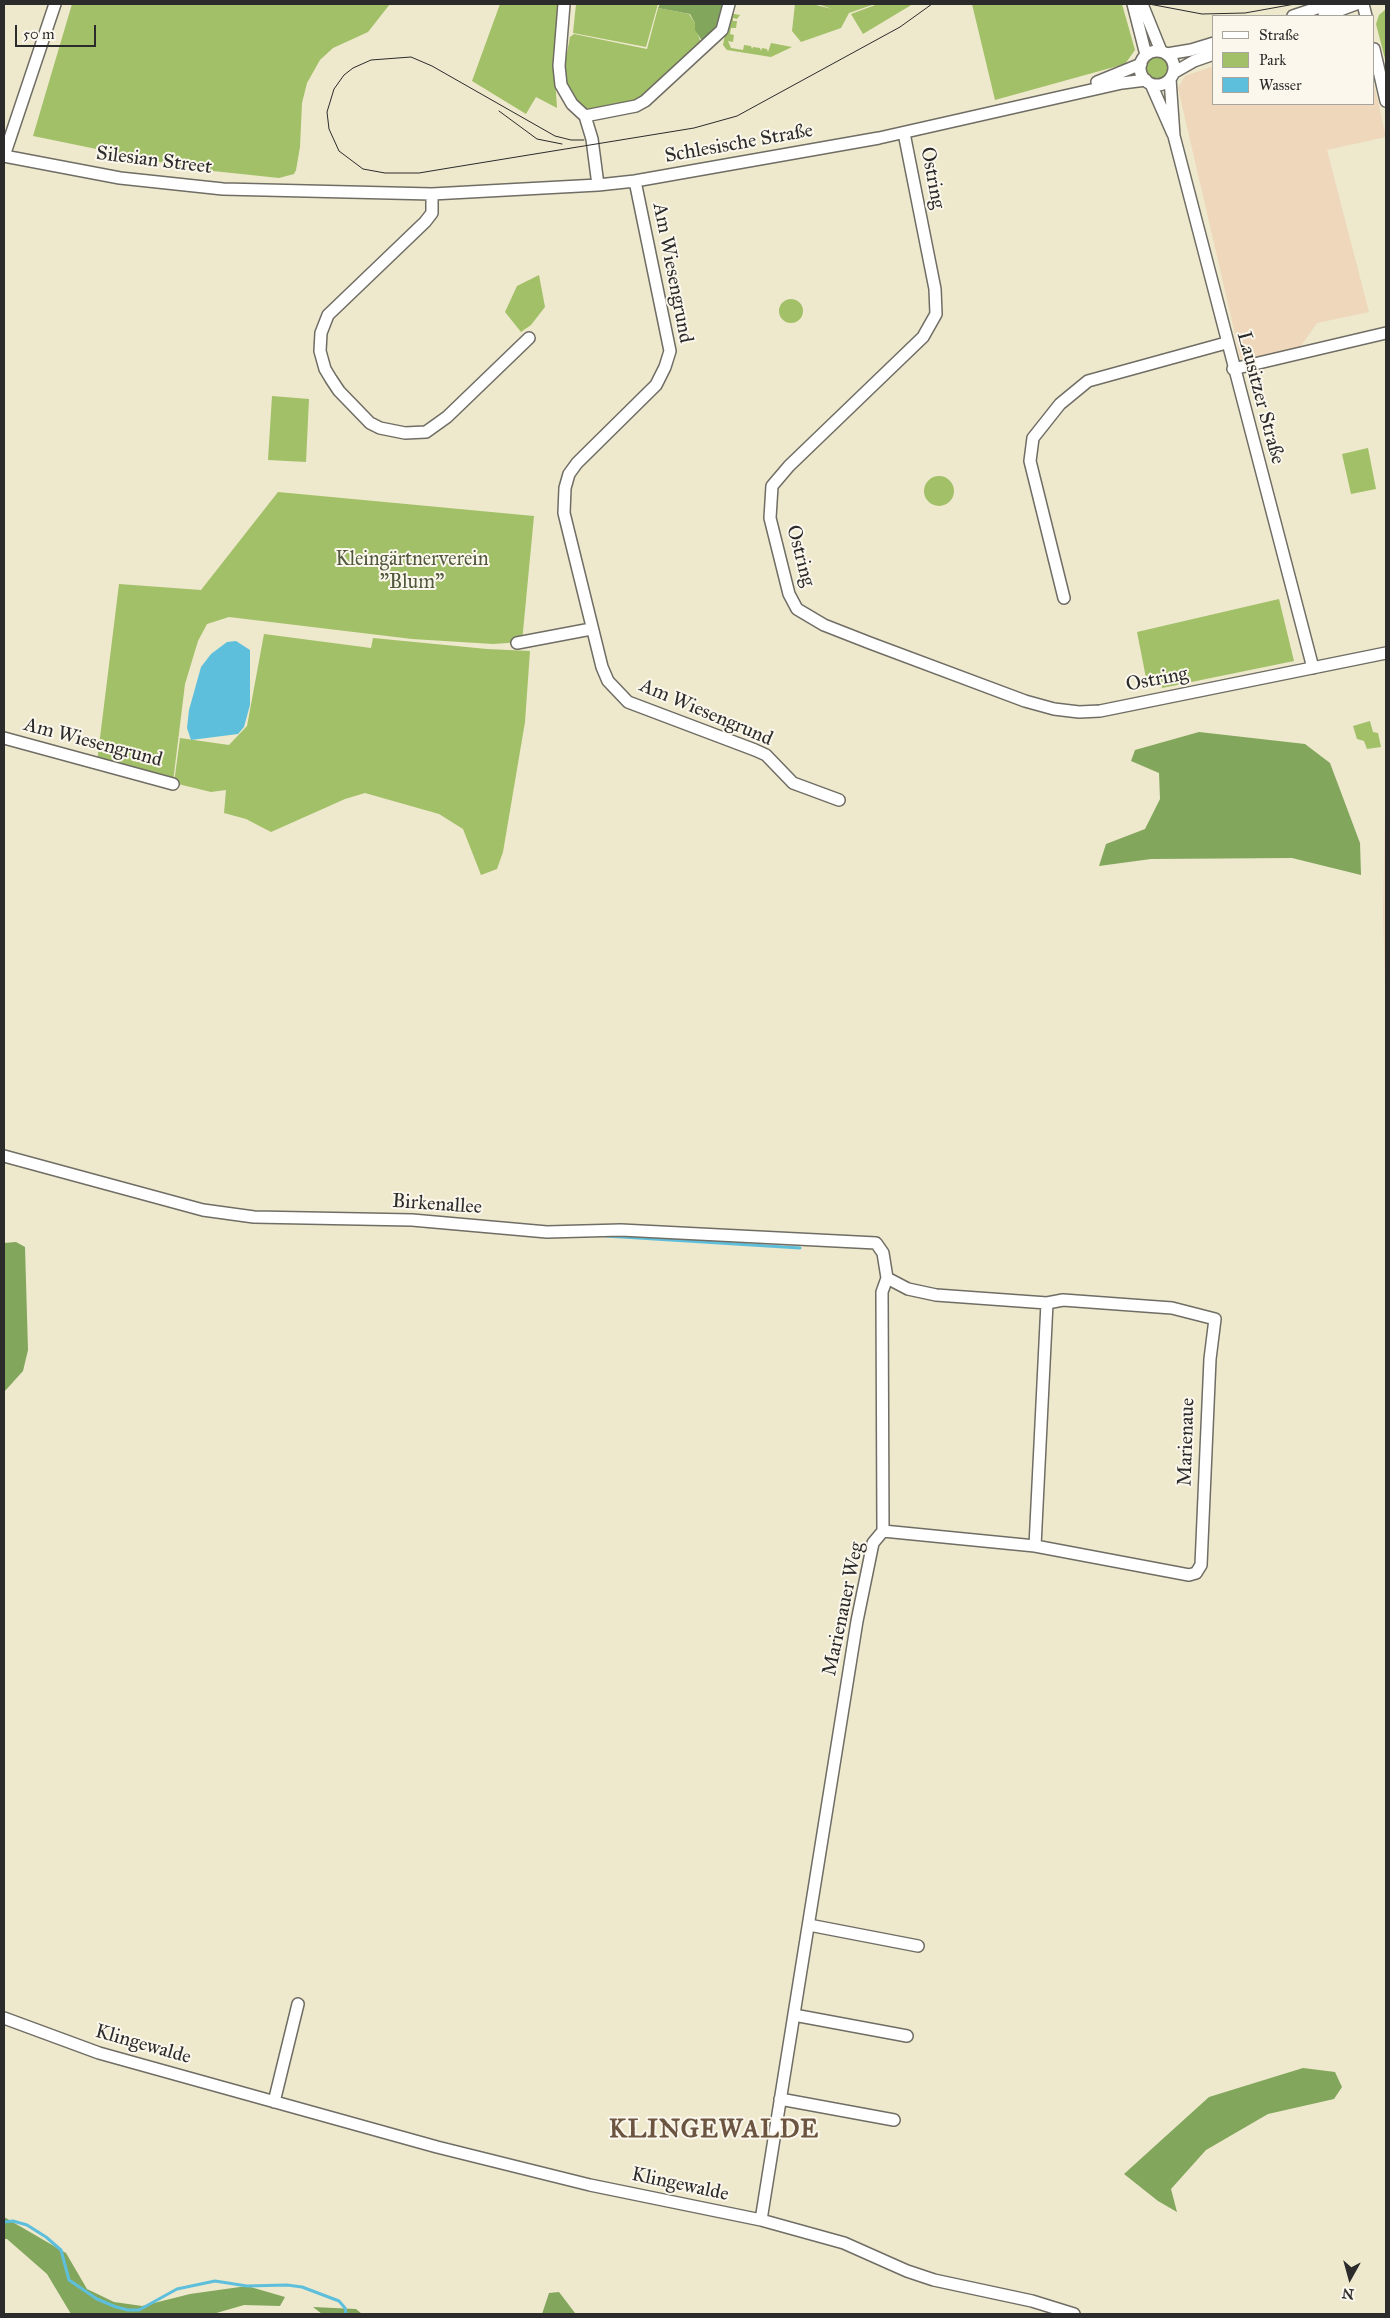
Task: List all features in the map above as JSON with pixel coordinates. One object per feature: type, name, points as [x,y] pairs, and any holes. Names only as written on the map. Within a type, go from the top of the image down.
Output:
[{"type":"street","points":[[4,156],[55,4]]},
{"type":"street","points":[[564,4],[559,66],[562,84],[572,104],[585,116],[592,139],[598,185]]},
{"type":"street","points":[[585,116],[636,106],[645,101],[722,30],[729,4]]},
{"type":"street","points":[[1133,4],[1143,59],[1141,74],[1148,82],[1159,85],[1194,61],[1212,55]]},
{"type":"street","points":[[1142,4],[1164,53],[1172,60],[1172,76]]},
{"type":"street","points":[[1296,15],[1318,8],[1347,4]]},
{"type":"street","points":[[1327,15],[1356,4]]},
{"type":"street","points":[[1143,59],[1153,52],[1164,53],[1191,50],[1212,44]]},
{"type":"street","points":[[1375,53],[1386,100]]},
{"type":"street","name":"Schlesische Straße","points":[[1049,99],[1119,74],[1143,59]]},
{"type":"street","name":"Lausitzer Straße","points":[[1172,76],[1174,136]]},
{"type":"street","name":"Schlesische Straße","points":[[432,194],[598,185],[635,181],[904,133],[1128,82],[1148,82]]},
{"type":"street","name":"Lausitzer Straße","points":[[1148,82],[1174,136],[1233,370],[1312,668]]},
{"type":"street","name":"Ostring","points":[[904,133],[935,289],[936,314],[923,337],[789,466],[772,486],[770,518],[789,594],[797,609],[824,624],[870,644],[1025,701],[1064,711],[1100,711],[1386,653]]},
{"type":"street","name":"Silesian Street","points":[[4,156],[120,178],[190,187],[432,194]]},
{"type":"street","name":"Am Wiesengrund","points":[[635,181],[670,351],[666,367],[656,385],[576,463],[569,474],[565,488],[564,513],[591,629],[608,681],[628,702],[766,755],[793,782],[839,800]]},
{"type":"street","points":[[432,194],[432,213],[425,222],[328,315],[321,333],[320,351],[325,368],[339,391],[370,423],[380,428],[405,433],[426,432],[447,416],[530,338]]},
{"type":"street","points":[[1233,370],[1386,333]]},
{"type":"street","points":[[1064,598],[1030,461],[1033,438],[1060,404],[1088,381],[1226,343]]},
{"type":"street","points":[[517,643],[591,629]]},
{"type":"street","name":"Am Wiesengrund","points":[[4,738],[173,784]]},
{"type":"street","name":"Birkenallee","points":[[4,1156],[203,1210],[254,1217],[412,1220],[547,1232],[621,1230],[876,1243]]},
{"type":"street","name":"Marienauer Weg","points":[[761,2220],[857,1621],[873,1543],[883,1532],[882,1292],[887,1278],[883,1253],[876,1243]]},
{"type":"street","name":"Marienaue","points":[[883,1532],[1035,1546],[1189,1574],[1200,1569],[1210,1359],[1215,1319],[1172,1308],[1063,1300],[1047,1303],[936,1295],[908,1288],[887,1278]]},
{"type":"street","points":[[1035,1546],[1047,1303]]},
{"type":"street","points":[[809,1925],[918,1946]]},
{"type":"street","points":[[274,2102],[298,2004]]},
{"type":"street","points":[[794,2015],[907,2036]]},
{"type":"street","name":"Klingewalde","points":[[4,2018],[99,2053],[274,2102],[499,2164],[590,2185],[761,2220],[844,2243],[907,2271],[934,2280],[1032,2301],[1074,2314]]},
{"type":"street","points":[[780,2099],[894,2120]]},
{"type":"shaded area","points":[[1212,67],[1212,105],[1375,105],[1375,88],[1386,137],[1327,150],[1369,312],[1317,323],[1296,353],[1245,362],[1241,360],[1178,88],[1185,76]]},
{"type":"shaded area","points":[[1386,763],[1386,1024],[1383,913]]},
{"type":"green space","points":[[72,4],[390,4],[368,32],[333,48],[320,60],[307,83],[302,103],[300,147],[296,170],[294,174],[279,178],[194,169],[33,136]]},
{"type":"green space","points":[[500,4],[559,4],[554,62],[557,108],[536,97],[526,114],[472,81]]},
{"type":"green space","points":[[576,4],[658,4],[646,47],[573,33]]},
{"type":"green space","points":[[660,4],[723,4],[720,29],[704,44],[695,30],[695,23],[690,14],[658,8]]},
{"type":"green space","points":[[795,4],[812,4],[832,9],[818,4],[875,4],[849,13],[841,28],[801,42],[792,31]]},
{"type":"green space","points":[[878,4],[913,4],[863,34],[851,14]]},
{"type":"green space","points":[[972,4],[1122,4],[1135,50],[1125,64],[995,100]]},
{"type":"green space","points":[[658,8],[689,14],[695,23],[702,45],[635,101],[593,110],[575,102],[567,88],[564,69],[570,37],[574,34],[647,49]]},
{"type":"green space","points":[[1386,9],[1386,63],[1376,24],[1379,15]]},
{"type":"green space","points":[[729,13],[740,15],[737,19],[733,18],[733,21],[737,21],[736,28],[731,28],[730,34],[734,35],[733,42],[728,41],[731,48],[743,50],[744,45],[751,46],[752,49],[753,47],[760,48],[761,51],[762,48],[767,49],[768,52],[771,43],[792,47],[771,57],[727,50],[723,45]]},
{"type":"green space","points":[[1157,57],[1165,60],[1168,68],[1165,76],[1157,79],[1149,76],[1146,68],[1149,60]]},
{"type":"green space","points":[[539,275],[545,307],[531,325],[521,332],[505,312],[517,286]]},
{"type":"green space","points":[[791,299],[800,302],[803,311],[800,320],[791,323],[782,320],[779,311],[782,302]]},
{"type":"green space","points":[[272,396],[309,399],[306,462],[268,460]]},
{"type":"green space","points":[[1368,448],[1376,489],[1351,494],[1342,454]]},
{"type":"green space","points":[[939,476],[950,480],[954,491],[950,502],[939,506],[928,502],[924,491],[928,480]]},
{"type":"green space","name":"Kleingärtnerverein \"Blum\"","points":[[278,492],[534,516],[522,642],[493,644],[412,639],[229,617],[207,624],[198,641],[185,684],[173,782],[97,762],[119,584],[201,590]]},
{"type":"green space","points":[[1279,599],[1294,661],[1162,688],[1159,675],[1146,678],[1137,632]]},
{"type":"green space","name":"Kleingärtnerverein \"Blum\"","points":[[264,634],[371,648],[373,638],[487,649],[530,651],[525,722],[503,852],[497,869],[481,875],[463,829],[439,814],[365,793],[345,799],[271,832],[246,819],[224,813],[226,790],[211,792],[174,783],[180,738],[229,745],[247,726]]},
{"type":"green space","points":[[1370,721],[1373,732],[1378,733],[1381,747],[1367,749],[1364,741],[1357,739],[1353,726]]},
{"type":"green space","points":[[1199,732],[1305,744],[1330,763],[1360,843],[1361,875],[1292,858],[1151,859],[1099,866],[1106,844],[1145,829],[1160,799],[1159,773],[1131,761],[1135,750]]},
{"type":"green space","points":[[16,1242],[25,1247],[28,1350],[23,1371],[4,1392],[4,1243]]},
{"type":"green space","points":[[1303,2068],[1335,2072],[1342,2087],[1334,2099],[1268,2114],[1206,2150],[1171,2189],[1177,2212],[1158,2201],[1124,2174],[1209,2097]]},
{"type":"green space","points":[[4,2217],[66,2253],[87,2289],[114,2302],[142,2306],[190,2294],[247,2286],[285,2297],[280,2306],[244,2305],[213,2314],[71,2314],[47,2274],[7,2239],[4,2239]]},
{"type":"green space","points":[[559,2292],[577,2314],[542,2314],[549,2293]]},
{"type":"green space","points":[[313,2307],[356,2309],[362,2314],[322,2314]]},
{"type":"water","points":[[236,641],[250,650],[250,705],[244,727],[238,734],[191,740],[187,728],[189,710],[201,667],[211,654],[227,642]]},
{"type":"waterway","points":[[606,1236],[800,1248]]},
{"type":"waterway","points":[[4,2222],[13,2221],[27,2225],[46,2237],[61,2250],[69,2280],[97,2299],[116,2307],[139,2310],[177,2289],[215,2281],[247,2286],[287,2285],[302,2287],[339,2301],[345,2308],[346,2314]]},
{"type":"tram line","points":[[584,140],[571,140],[555,136],[432,66],[411,57],[371,60],[353,68],[344,75],[334,89],[327,112],[329,129],[339,151],[363,169],[385,173],[419,173],[694,128],[737,116],[900,27],[932,4]]},
{"type":"tram line","points":[[1149,4],[1202,14],[1245,13],[1295,4]]},
{"type":"tram line","points":[[499,111],[537,139],[562,144]]},
{"type":"district","name":"KLINGEWALDE","points":[[714,2131]]}]
